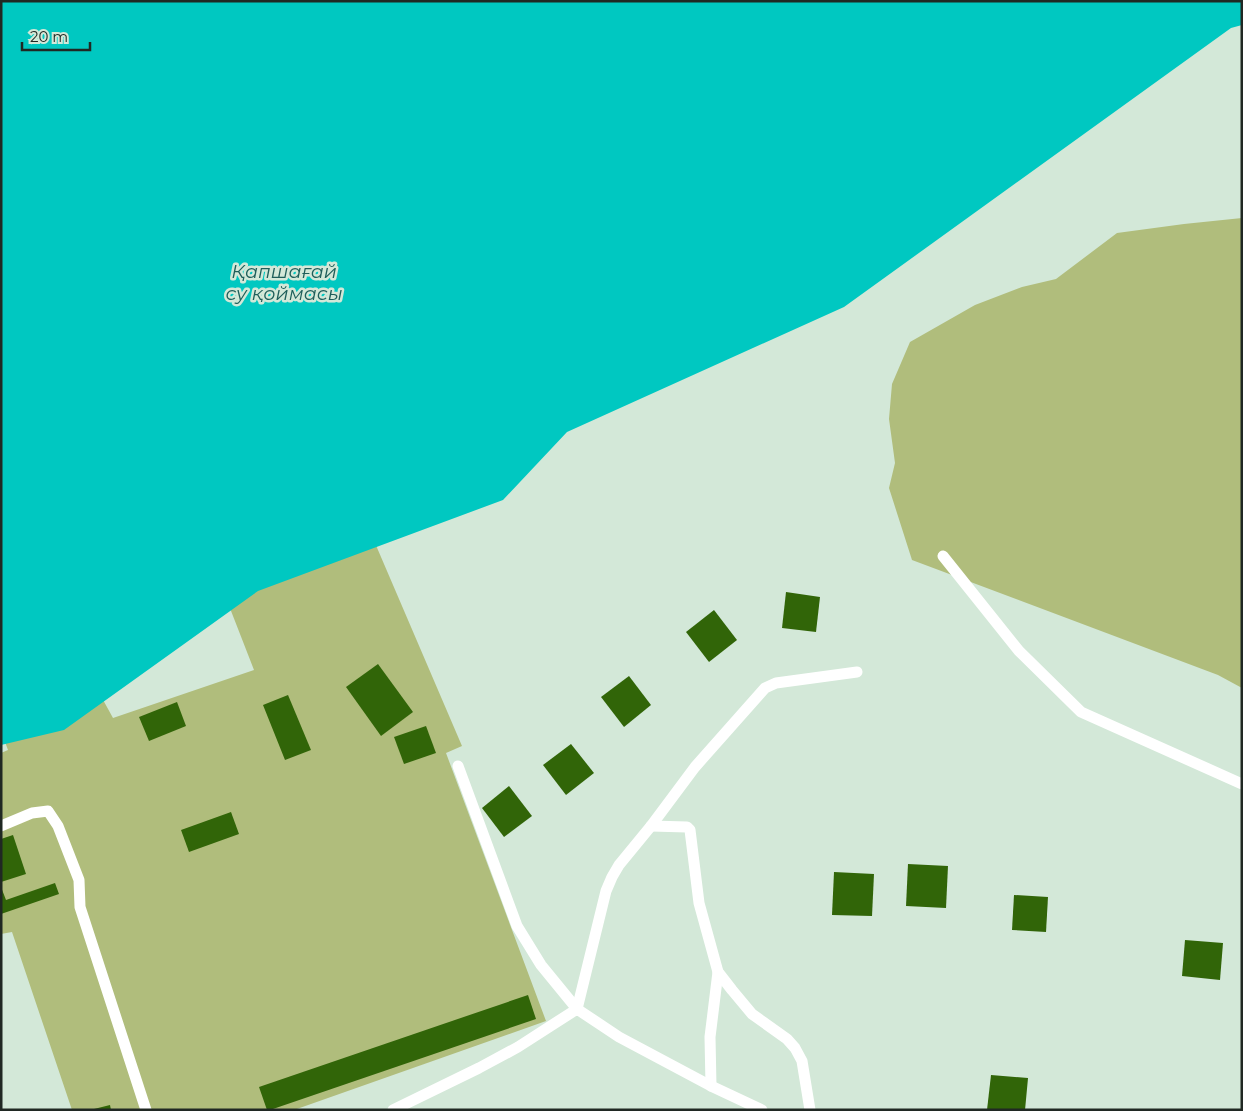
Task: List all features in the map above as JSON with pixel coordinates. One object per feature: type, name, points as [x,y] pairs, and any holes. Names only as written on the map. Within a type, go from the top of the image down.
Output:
[{"type":"lane","points":[[943,556],[1019,651],[1081,712],[1242,784]]},
{"type":"lane","points":[[393,1110],[510,1051],[577,1009],[606,891],[612,877],[619,865],[695,767],[765,688],[776,683],[857,672]]},
{"type":"lane","points":[[458,766],[517,926],[541,965],[577,1009],[619,1037],[711,1086],[762,1110]]},
{"type":"lane","points":[[1,826],[32,813],[48,811],[58,826],[79,880],[80,907],[146,1110]]},
{"type":"lane","points":[[651,826],[687,827],[690,830],[699,903],[718,972],[710,1037],[711,1086]]},
{"type":"lane","points":[[718,972],[752,1014],[787,1039],[795,1048],[802,1061],[810,1110]]},
{"type":"green space","points":[[1242,218],[1242,688],[1218,675],[912,560],[889,488],[895,463],[889,419],[892,384],[910,342],[975,305],[1022,287],[1056,279],[1117,233]]},
{"type":"green space","points":[[357,501],[462,746],[446,753],[546,1021],[294,1110],[72,1110],[12,932],[1,934],[1,753],[8,750],[2,734],[102,698],[113,718],[254,670],[219,580]]},
{"type":"water","name":"Қапшағай су қоймасы","points":[[1,1],[1242,1],[1242,25],[1231,28],[844,307],[567,432],[503,500],[258,591],[64,730],[1,745]]},
{"type":"building","points":[[786,592],[820,597],[816,632],[782,628]]},
{"type":"building","points":[[714,610],[737,640],[709,662],[686,632]]},
{"type":"building","points":[[378,664],[413,712],[381,736],[346,687]]},
{"type":"building","points":[[629,676],[651,705],[624,727],[601,697]]},
{"type":"building","points":[[288,695],[311,750],[285,760],[263,705]]},
{"type":"building","points":[[177,702],[186,726],[149,741],[139,717]]},
{"type":"building","points":[[426,726],[436,753],[404,764],[394,737]]},
{"type":"building","points":[[571,744],[594,773],[566,795],[543,765]]},
{"type":"building","points":[[509,786],[532,816],[504,837],[482,808]]},
{"type":"building","points":[[231,812],[239,834],[189,852],[181,830]]},
{"type":"building","points":[[13,835],[26,874],[1,882],[1,839]]},
{"type":"building","points":[[908,864],[948,866],[946,908],[906,906]]},
{"type":"building","points":[[834,872],[874,874],[872,916],[832,915]]},
{"type":"building","points":[[55,883],[59,894],[1,914],[1,887],[6,900]]},
{"type":"building","points":[[1014,895],[1048,897],[1046,932],[1012,930]]},
{"type":"building","points":[[1185,940],[1223,943],[1220,980],[1182,976]]},
{"type":"building","points":[[528,995],[536,1019],[267,1110],[259,1087]]},
{"type":"building","points":[[991,1075],[1028,1078],[1025,1110],[987,1110]]},
{"type":"building","points":[[110,1105],[111,1110],[94,1110],[94,1109]]}]
